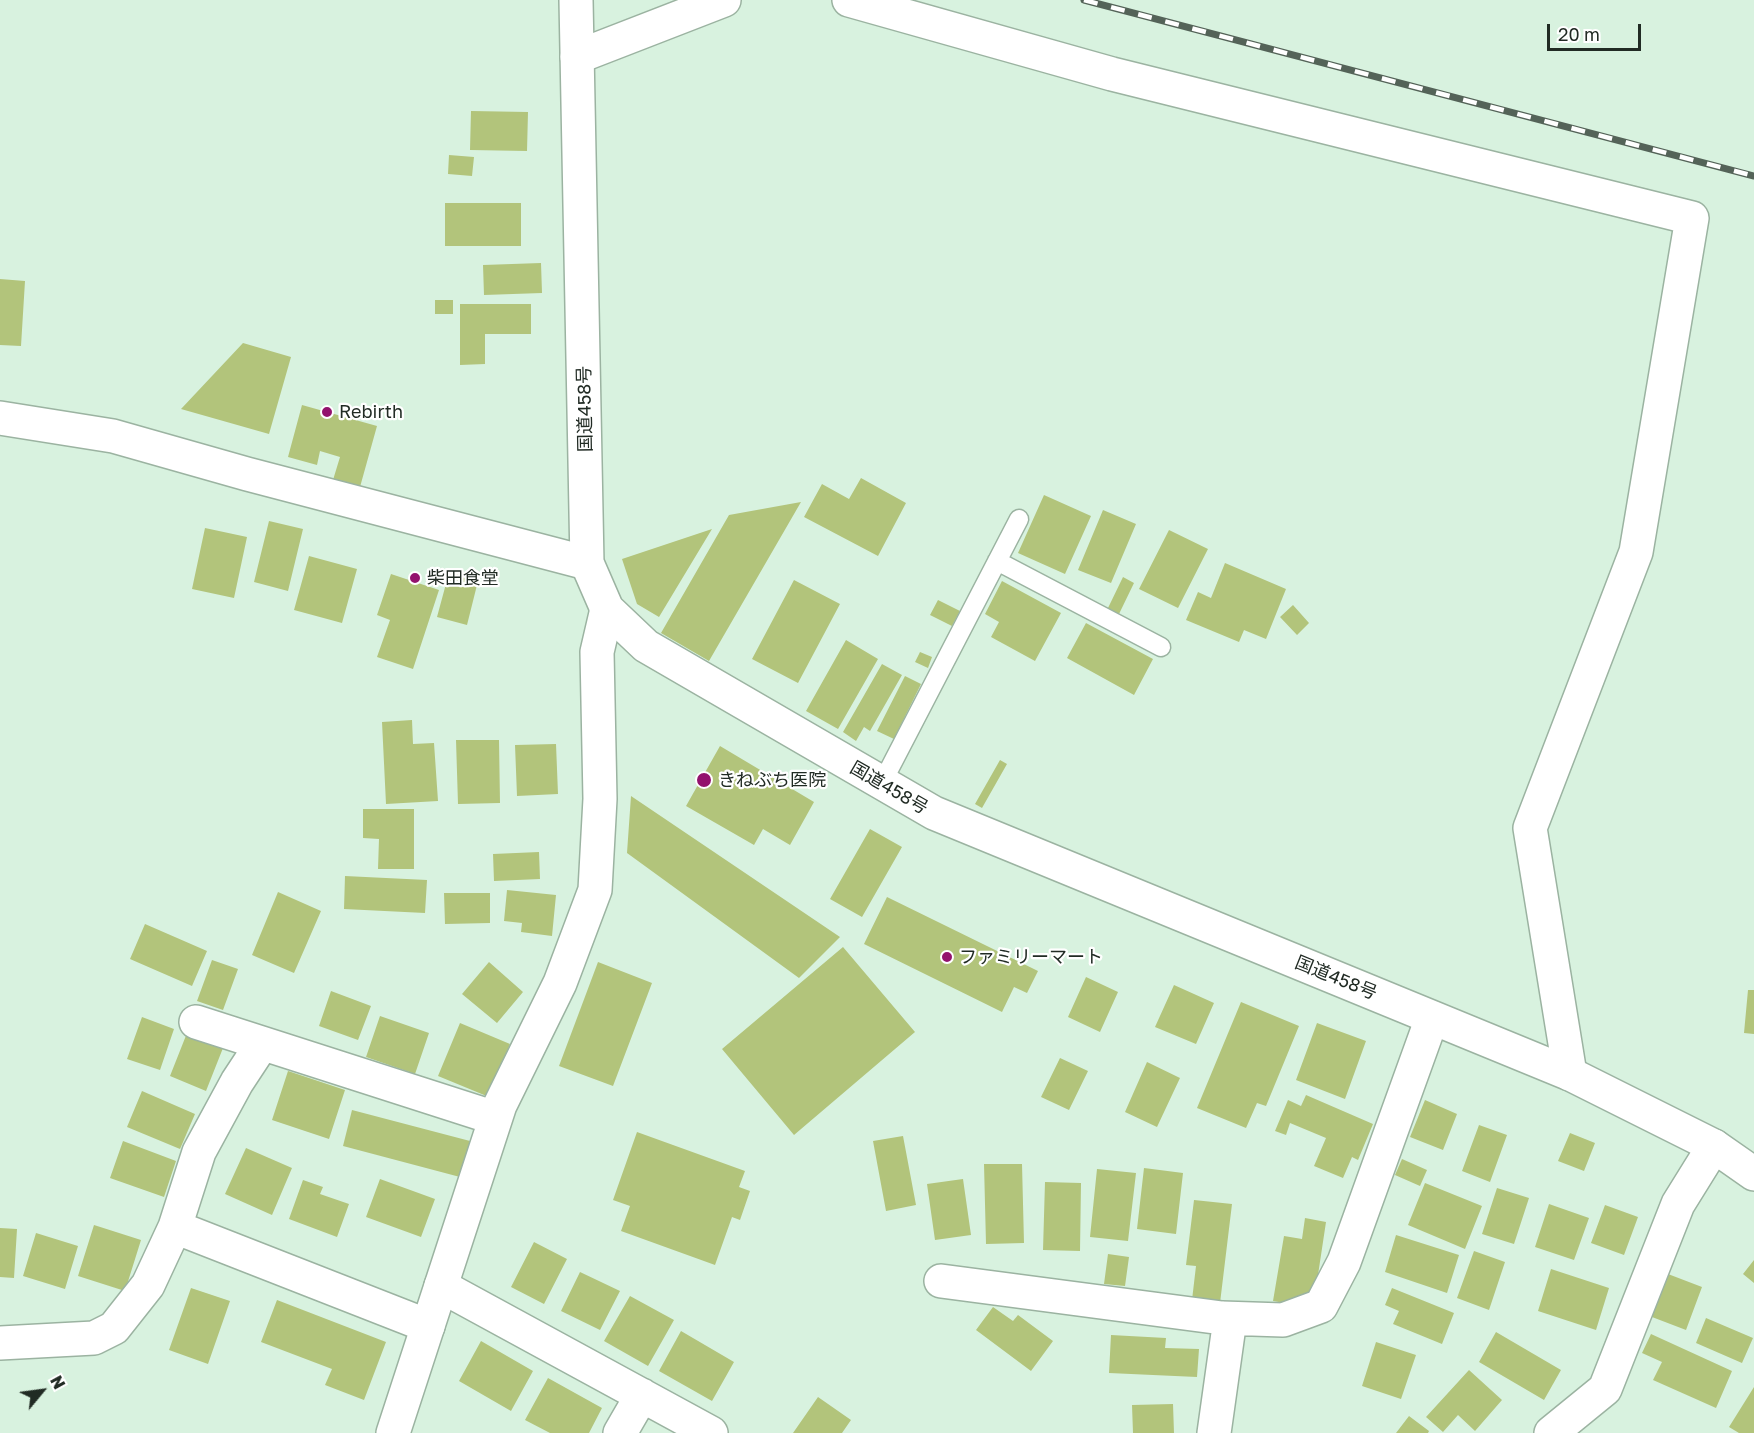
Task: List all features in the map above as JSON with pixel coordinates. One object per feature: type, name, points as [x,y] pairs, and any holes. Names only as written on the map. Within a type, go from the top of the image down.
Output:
[{"type":"main road","name":"国道458号","points":[[576,0],[587,563],[607,609],[646,646],[934,813],[1570,1074],[1714,1146],[1754,1174]]},
{"type":"main road","points":[[578,57],[724,0]]},
{"type":"main road","points":[[849,0],[1112,74],[1692,218],[1636,552],[1530,828],[1570,1074]]},
{"type":"main road","points":[[0,418],[113,436],[247,474],[587,563]]},
{"type":"main road","points":[[393,1433],[495,1118],[560,983],[595,890],[600,799],[597,652],[607,609]]},
{"type":"main road","points":[[941,1281],[1230,1319],[1283,1320],[1321,1306],[1344,1262],[1432,1018]]},
{"type":"main road","points":[[196,1022],[495,1118]]},
{"type":"main road","points":[[0,1343],[94,1338],[114,1328],[148,1284],[175,1227],[199,1152],[237,1082],[262,1044]]},
{"type":"main road","points":[[1551,1433],[1605,1389],[1678,1204],[1714,1146]]},
{"type":"main road","points":[[175,1227],[428,1326]]},
{"type":"main road","points":[[441,1286],[711,1433]]},
{"type":"main road","points":[[1214,1433],[1230,1319]]},
{"type":"main road","points":[[621,1433],[642,1395]]},
{"type":"lane","points":[[882,783],[1019,519]]},
{"type":"lane","points":[[997,561],[1161,647]]},
{"type":"building","points":[[471,111],[528,112],[527,151],[470,150]]},
{"type":"building","points":[[449,155],[474,157],[472,176],[448,174]]},
{"type":"building","points":[[445,203],[521,203],[521,246],[445,246]]},
{"type":"building","points":[[541,263],[542,293],[484,295],[483,265]]},
{"type":"building","points":[[0,279],[25,281],[21,346],[0,345]]},
{"type":"building","points":[[435,300],[453,300],[453,314],[435,314]]},
{"type":"building","points":[[460,304],[531,304],[531,334],[485,334],[485,364],[460,365]]},
{"type":"building","points":[[243,343],[291,357],[269,434],[181,409]]},
{"type":"building","points":[[302,405],[377,426],[360,487],[333,480],[340,457],[320,451],[317,465],[288,457]]},
{"type":"building","points":[[861,478],[906,503],[878,556],[804,517],[822,484],[849,499]]},
{"type":"building","points":[[1044,495],[1091,516],[1065,574],[1018,553]]},
{"type":"building","points":[[801,502],[709,661],[661,633],[729,515]]},
{"type":"building","points":[[1103,510],[1136,524],[1111,583],[1078,570]]},
{"type":"building","points":[[269,521],[303,529],[288,591],[254,582]]},
{"type":"building","points":[[205,528],[247,537],[234,598],[192,589]]},
{"type":"building","points":[[712,529],[659,617],[637,604],[622,559]]},
{"type":"building","points":[[1169,530],[1208,549],[1178,608],[1139,589]]},
{"type":"building","points":[[309,556],[357,569],[342,623],[294,610]]},
{"type":"building","points":[[1225,563],[1286,589],[1266,639],[1244,630],[1239,642],[1186,620],[1198,592],[1211,598]]},
{"type":"building","points":[[450,569],[479,577],[467,625],[437,617]]},
{"type":"building","points":[[391,574],[439,590],[413,669],[377,657],[390,620],[377,615]]},
{"type":"building","points":[[1123,577],[1134,583],[1119,614],[1108,608]]},
{"type":"building","points":[[794,580],[840,604],[798,683],[752,659]]},
{"type":"building","points":[[1002,581],[1061,613],[1035,661],[991,637],[999,622],[985,614]]},
{"type":"building","points":[[938,600],[960,611],[952,626],[930,615]]},
{"type":"building","points":[[1293,605],[1309,623],[1297,635],[1280,617]]},
{"type":"building","points":[[1086,623],[1153,659],[1134,695],[1067,658]]},
{"type":"building","points":[[846,640],[878,659],[838,729],[806,711]]},
{"type":"building","points":[[920,652],[932,657],[928,668],[915,662]]},
{"type":"building","points":[[882,664],[902,675],[870,731],[864,727],[856,741],[843,732]]},
{"type":"building","points":[[905,676],[921,684],[894,739],[877,731]]},
{"type":"building","points":[[412,720],[413,744],[434,743],[438,801],[386,804],[382,722]]},
{"type":"building","points":[[456,740],[499,740],[500,803],[458,804]]},
{"type":"building","points":[[556,744],[558,794],[517,796],[515,745]]},
{"type":"building","points":[[720,746],[814,802],[790,845],[763,829],[754,845],[686,806]]},
{"type":"building","points":[[1000,760],[1007,764],[982,808],[975,804]]},
{"type":"building","points":[[631,796],[840,937],[799,978],[627,853]]},
{"type":"building","points":[[363,809],[414,809],[414,869],[378,869],[379,839],[363,838]]},
{"type":"building","points":[[870,829],[902,847],[862,917],[830,899]]},
{"type":"building","points":[[539,852],[540,879],[494,881],[493,854]]},
{"type":"building","points":[[345,876],[427,880],[425,913],[344,909]]},
{"type":"building","points":[[507,890],[556,895],[552,936],[521,932],[522,923],[504,921]]},
{"type":"building","points":[[278,892],[321,911],[294,973],[252,955]]},
{"type":"building","points":[[444,893],[490,893],[490,923],[445,924]]},
{"type":"building","points":[[887,897],[1038,971],[1027,993],[1014,987],[1002,1012],[864,944]]},
{"type":"building","points":[[145,924],[207,951],[192,986],[130,959]]},
{"type":"building","points":[[843,947],[915,1032],[794,1135],[722,1049]]},
{"type":"building","points":[[212,960],[238,969],[223,1010],[197,1001]]},
{"type":"building","points":[[489,962],[523,992],[497,1023],[462,994]]},
{"type":"building","points":[[598,962],[652,983],[613,1086],[559,1066]]},
{"type":"building","points":[[1086,977],[1118,992],[1100,1032],[1068,1017]]},
{"type":"building","points":[[1174,985],[1214,1003],[1196,1044],[1155,1027]]},
{"type":"building","points":[[1748,990],[1754,990],[1754,1034],[1744,1033]]},
{"type":"building","points":[[331,991],[371,1006],[358,1040],[319,1026]]},
{"type":"building","points":[[1241,1002],[1299,1026],[1266,1106],[1257,1103],[1246,1128],[1197,1108]]},
{"type":"building","points":[[380,1016],[429,1033],[415,1074],[366,1057]]},
{"type":"building","points":[[142,1017],[174,1029],[160,1070],[127,1059]]},
{"type":"building","points":[[460,1023],[510,1044],[489,1097],[438,1076]]},
{"type":"building","points":[[1317,1023],[1366,1041],[1345,1099],[1296,1080]]},
{"type":"building","points":[[187,1033],[223,1048],[206,1091],[170,1076]]},
{"type":"building","points":[[1060,1058],[1088,1071],[1069,1110],[1041,1097]]},
{"type":"building","points":[[1147,1062],[1180,1078],[1157,1127],[1125,1112]]},
{"type":"building","points":[[288,1071],[345,1090],[329,1139],[272,1120]]},
{"type":"building","points":[[142,1091],[195,1114],[180,1149],[127,1127]]},
{"type":"building","points":[[1306,1095],[1373,1124],[1358,1160],[1352,1157],[1343,1178],[1314,1166],[1326,1138],[1290,1123],[1286,1135],[1275,1131],[1288,1100],[1301,1106]]},
{"type":"building","points":[[1425,1100],[1457,1114],[1443,1150],[1410,1137]]},
{"type":"building","points":[[352,1110],[470,1141],[460,1177],[343,1146]]},
{"type":"building","points":[[1479,1125],[1507,1135],[1490,1182],[1462,1171]]},
{"type":"building","points":[[637,1132],[745,1171],[739,1187],[750,1191],[740,1220],[732,1217],[715,1265],[621,1231],[630,1206],[613,1200]]},
{"type":"building","points":[[1570,1133],[1595,1143],[1584,1171],[1558,1161]]},
{"type":"building","points":[[903,1136],[916,1205],[886,1211],[873,1141]]},
{"type":"building","points":[[123,1141],[176,1161],[164,1197],[110,1178]]},
{"type":"building","points":[[246,1148],[292,1168],[272,1215],[225,1194]]},
{"type":"building","points":[[1402,1159],[1427,1170],[1420,1186],[1395,1175]]},
{"type":"building","points":[[984,1164],[1022,1164],[1024,1243],[986,1244]]},
{"type":"building","points":[[1144,1168],[1183,1173],[1176,1234],[1137,1229]]},
{"type":"building","points":[[1097,1169],[1136,1173],[1128,1241],[1090,1237]]},
{"type":"building","points":[[380,1179],[435,1199],[421,1237],[366,1217]]},
{"type":"building","points":[[963,1179],[971,1235],[935,1240],[927,1184]]},
{"type":"building","points":[[303,1180],[323,1187],[320,1194],[349,1204],[337,1237],[289,1219]]},
{"type":"building","points":[[1045,1182],[1081,1183],[1080,1251],[1043,1250]]},
{"type":"building","points":[[1425,1183],[1482,1206],[1465,1249],[1408,1225]]},
{"type":"building","points":[[1497,1188],[1529,1198],[1514,1244],[1482,1234]]},
{"type":"building","points":[[1194,1200],[1232,1204],[1220,1303],[1192,1300],[1196,1266],[1186,1265]]},
{"type":"building","points":[[1549,1204],[1589,1218],[1574,1260],[1535,1247]]},
{"type":"building","points":[[1605,1205],[1638,1217],[1624,1255],[1591,1243]]},
{"type":"building","points":[[1305,1218],[1326,1222],[1313,1308],[1273,1301],[1284,1236],[1302,1239]]},
{"type":"building","points":[[94,1225],[141,1240],[125,1291],[78,1276]]},
{"type":"building","points":[[0,1228],[17,1229],[14,1278],[0,1277]]},
{"type":"building","points":[[36,1233],[78,1246],[65,1289],[23,1276]]},
{"type":"building","points":[[1396,1235],[1459,1255],[1447,1293],[1385,1272]]},
{"type":"building","points":[[534,1242],[567,1259],[544,1304],[511,1287]]},
{"type":"building","points":[[1474,1251],[1505,1262],[1489,1310],[1457,1298]]},
{"type":"building","points":[[1108,1254],[1129,1257],[1125,1286],[1104,1284]]},
{"type":"building","points":[[1754,1260],[1754,1283],[1743,1274]]},
{"type":"building","points":[[1551,1269],[1609,1288],[1596,1330],[1538,1311]]},
{"type":"building","points":[[580,1272],[620,1291],[600,1330],[561,1311]]},
{"type":"building","points":[[1668,1274],[1702,1287],[1686,1330],[1652,1317]]},
{"type":"building","points":[[191,1288],[230,1301],[208,1364],[169,1350]]},
{"type":"building","points":[[1392,1288],[1454,1313],[1442,1344],[1393,1324],[1399,1311],[1385,1305]]},
{"type":"building","points":[[630,1296],[674,1320],[648,1366],[604,1341]]},
{"type":"building","points":[[277,1300],[386,1342],[364,1400],[325,1385],[332,1369],[261,1342]]},
{"type":"building","points":[[993,1307],[1013,1321],[1018,1315],[1053,1341],[1031,1371],[976,1330]]},
{"type":"building","points":[[1706,1318],[1753,1338],[1742,1363],[1696,1343]]},
{"type":"building","points":[[681,1331],[734,1362],[712,1401],[659,1371]]},
{"type":"building","points":[[1496,1332],[1561,1370],[1544,1400],[1479,1362]]},
{"type":"building","points":[[1651,1334],[1732,1371],[1716,1408],[1653,1380],[1662,1362],[1642,1353]]},
{"type":"building","points":[[1111,1335],[1166,1338],[1165,1348],[1199,1349],[1197,1377],[1109,1373]]},
{"type":"building","points":[[481,1341],[533,1371],[511,1411],[459,1381]]},
{"type":"building","points":[[1376,1342],[1416,1355],[1401,1399],[1362,1386]]},
{"type":"building","points":[[1469,1370],[1502,1400],[1475,1431],[1458,1415],[1443,1432],[1426,1417]]},
{"type":"building","points":[[548,1378],[602,1408],[589,1433],[550,1433],[525,1420]]},
{"type":"building","points":[[1754,1387],[1754,1433],[1739,1433],[1729,1427]]},
{"type":"building","points":[[818,1397],[851,1420],[842,1433],[793,1433]]},
{"type":"building","points":[[1173,1404],[1174,1433],[1133,1433],[1132,1405]]},
{"type":"building","points":[[1409,1416],[1429,1431],[1428,1433],[1396,1433]]},
{"type":"railway","points":[[1084,0],[1754,176]]},
{"type":"place","name":"Rebirth","points":[[327,412]]},
{"type":"place","name":"柴田食堂","points":[[415,578]]},
{"type":"place","name":"きねぶち医院","points":[[704,780]]},
{"type":"place","name":"ファミリーマート","points":[[947,957]]}]
